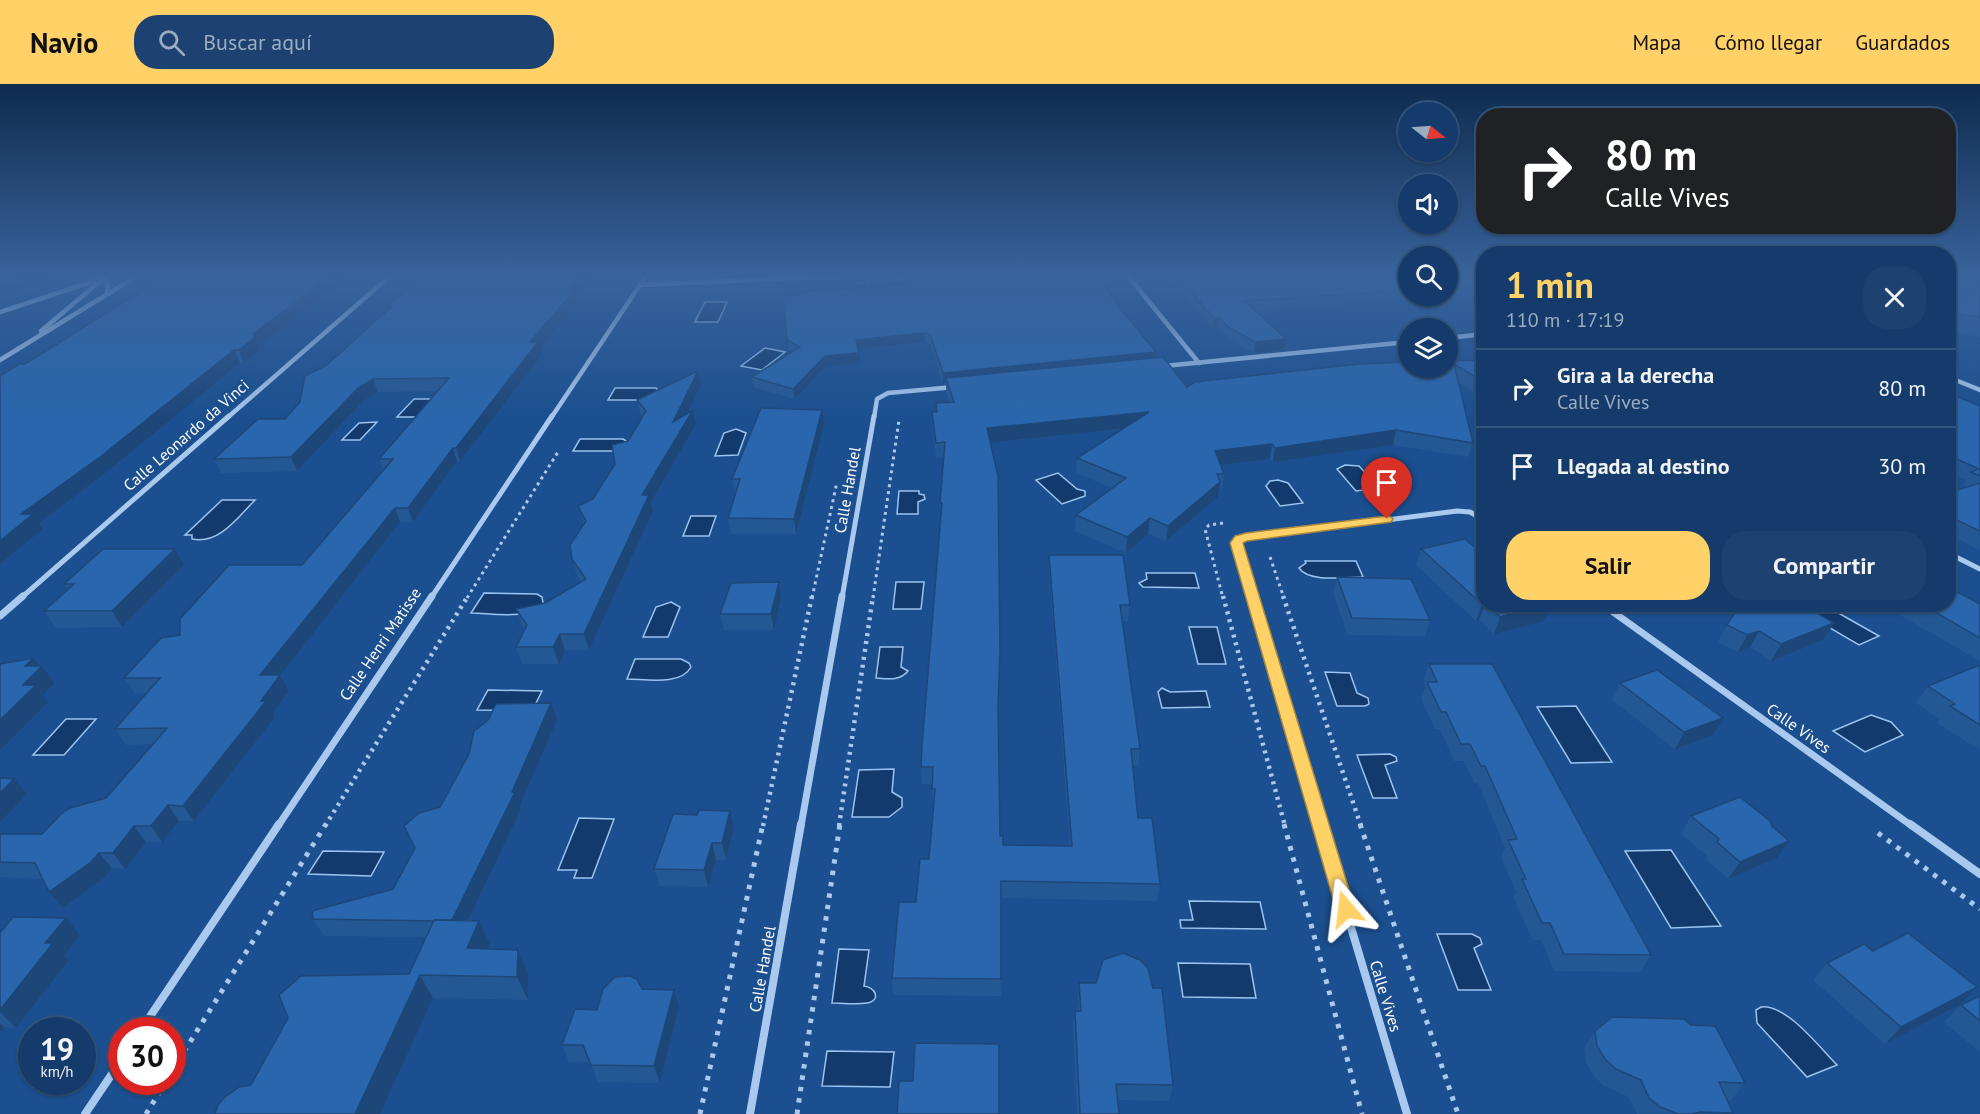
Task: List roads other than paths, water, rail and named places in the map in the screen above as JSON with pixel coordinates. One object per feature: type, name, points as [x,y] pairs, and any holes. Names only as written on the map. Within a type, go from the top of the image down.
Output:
[{"type":"street","points":[[25,344],[49,324]]},
{"type":"street","points":[[0,360],[58,324]]},
{"type":"street","name":"Calle Leonardo da Vinci","points":[[0,616],[335,324]]},
{"type":"street","name":"Calle Henri Matisse","points":[[150,1017],[613,324]]},
{"type":"street","points":[[1167,324],[1198,363]]},
{"type":"street","points":[[1458,337],[1476,335]]},
{"type":"street","points":[[1151,367],[1398,343]]},
{"type":"street","points":[[1956,380],[1980,390]]},
{"type":"street","name":"Calle Handel","points":[[750,1114],[877,399],[888,393],[960,386]]},
{"type":"street","name":"Calle Vives","points":[[1407,1114],[1236,543],[1239,539],[1246,537],[1457,511],[1476,515]]},
{"type":"street","points":[[1956,557],[1980,569]]},
{"type":"street","name":"Calle Vives","points":[[1613,612],[1980,874]]},
{"type":"street","points":[[85,1114],[108,1080]]},
{"type":"water","points":[[765,348],[785,352],[762,370],[741,366]]},
{"type":"water","points":[[615,388],[656,388],[660,392],[650,400],[608,400]]},
{"type":"water","points":[[414,399],[434,399],[419,417],[397,417]]},
{"type":"water","points":[[377,422],[360,440],[342,440],[359,423]]},
{"type":"water","points":[[736,429],[746,433],[738,455],[715,456],[724,433]]},
{"type":"water","points":[[580,439],[623,439],[628,442],[616,451],[573,451]]},
{"type":"water","points":[[1345,465],[1359,466],[1379,488],[1356,491],[1337,469]]},
{"type":"water","points":[[1058,473],[1077,489],[1085,491],[1085,496],[1062,504],[1036,480]]},
{"type":"water","points":[[1278,480],[1288,483],[1303,503],[1280,506],[1266,486],[1270,481]]},
{"type":"water","points":[[899,491],[919,491],[919,494],[924,495],[925,499],[918,502],[918,514],[897,514]]},
{"type":"water","points":[[222,500],[255,500],[227,528],[211,538],[192,539],[192,535],[185,535]]},
{"type":"water","points":[[691,516],[716,516],[709,536],[683,536]]},
{"type":"water","points":[[1305,561],[1356,561],[1363,577],[1311,576],[1299,568],[1306,563]]},
{"type":"water","points":[[1146,573],[1195,573],[1199,588],[1143,587],[1139,583],[1147,579]]},
{"type":"water","points":[[896,582],[924,582],[921,609],[893,609]]},
{"type":"water","points":[[484,593],[537,594],[542,597],[543,603],[536,609],[519,614],[471,613]]},
{"type":"water","points":[[671,602],[680,607],[668,637],[643,637],[656,607]]},
{"type":"water","points":[[1837,612],[1879,636],[1859,645],[1806,614]]},
{"type":"water","points":[[1189,627],[1217,627],[1226,664],[1198,664]]},
{"type":"water","points":[[880,647],[903,647],[901,667],[908,671],[898,678],[876,678]]},
{"type":"water","points":[[635,659],[681,659],[689,663],[691,667],[686,673],[671,679],[627,679]]},
{"type":"water","points":[[1325,672],[1350,673],[1357,693],[1368,698],[1369,704],[1337,706]]},
{"type":"water","points":[[1162,688],[1170,692],[1206,691],[1210,707],[1162,708],[1158,692]]},
{"type":"water","points":[[488,690],[542,691],[532,711],[477,710]]},
{"type":"water","points":[[1576,706],[1612,762],[1571,763],[1537,707]]},
{"type":"water","points":[[1871,715],[1891,722],[1903,735],[1865,752],[1833,731]]},
{"type":"water","points":[[66,719],[96,719],[64,755],[33,755]]},
{"type":"water","points":[[1390,754],[1396,757],[1397,761],[1385,765],[1397,798],[1373,798],[1357,755]]},
{"type":"water","points":[[894,769],[892,792],[902,798],[902,807],[889,817],[852,817],[859,770]]},
{"type":"water","points":[[579,818],[614,819],[592,878],[574,878],[577,870],[558,870]]},
{"type":"water","points":[[1671,850],[1721,926],[1671,928],[1625,851]]},
{"type":"water","points":[[323,851],[384,852],[371,876],[308,874]]},
{"type":"water","points":[[1189,901],[1260,902],[1266,929],[1181,928],[1180,920],[1193,920]]},
{"type":"water","points":[[1437,934],[1472,934],[1480,938],[1482,944],[1474,948],[1491,990],[1458,990]]},
{"type":"water","points":[[839,949],[869,950],[864,986],[874,991],[876,997],[872,1001],[858,1004],[832,1003]]},
{"type":"water","points":[[1178,963],[1250,964],[1256,998],[1183,997]]},
{"type":"water","points":[[1761,1007],[1781,1012],[1792,1020],[1837,1065],[1807,1077],[1757,1023],[1756,1010]]},
{"type":"water","points":[[827,1051],[894,1052],[890,1087],[822,1086]]}]
